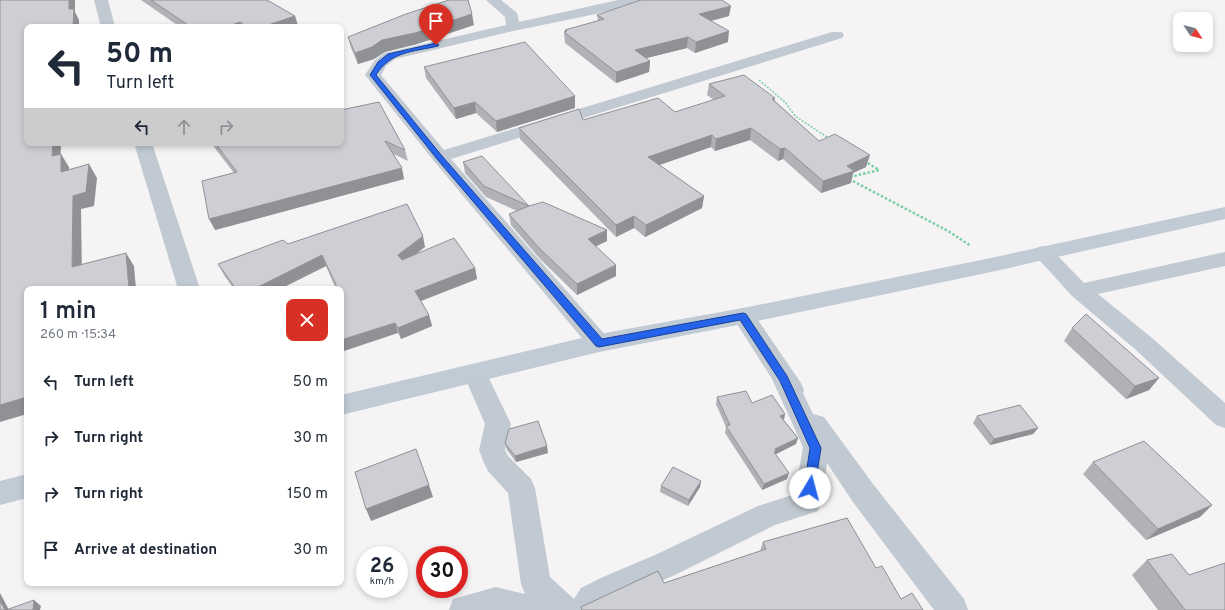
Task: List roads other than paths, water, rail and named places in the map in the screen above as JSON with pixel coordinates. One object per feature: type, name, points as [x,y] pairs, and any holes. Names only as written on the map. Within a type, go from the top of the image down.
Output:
[{"type":"street","points":[[101,0],[107,24]]},
{"type":"street","points":[[493,0],[512,16],[513,27]]},
{"type":"street","points":[[599,343],[440,157],[373,75],[380,63],[390,56],[513,27],[596,10],[633,0]]},
{"type":"street","points":[[440,157],[838,35]]},
{"type":"street","points":[[144,146],[188,286]]},
{"type":"street","points":[[344,404],[599,343],[743,316],[991,265],[1225,213]]},
{"type":"street","points":[[1043,253],[1080,292],[1144,344],[1225,418]]},
{"type":"street","points":[[1080,292],[1225,259]]},
{"type":"street","points":[[743,316],[784,379],[863,493],[953,610]]},
{"type":"street","points":[[475,373],[498,424],[492,450],[497,463],[521,488],[536,584],[562,610]]},
{"type":"street","points":[[585,610],[592,599],[614,587],[664,565],[768,515],[808,502],[816,448],[784,379]]},
{"type":"street","points":[[0,493],[24,487]]},
{"type":"street","points":[[464,610],[496,602],[526,610]]}]
